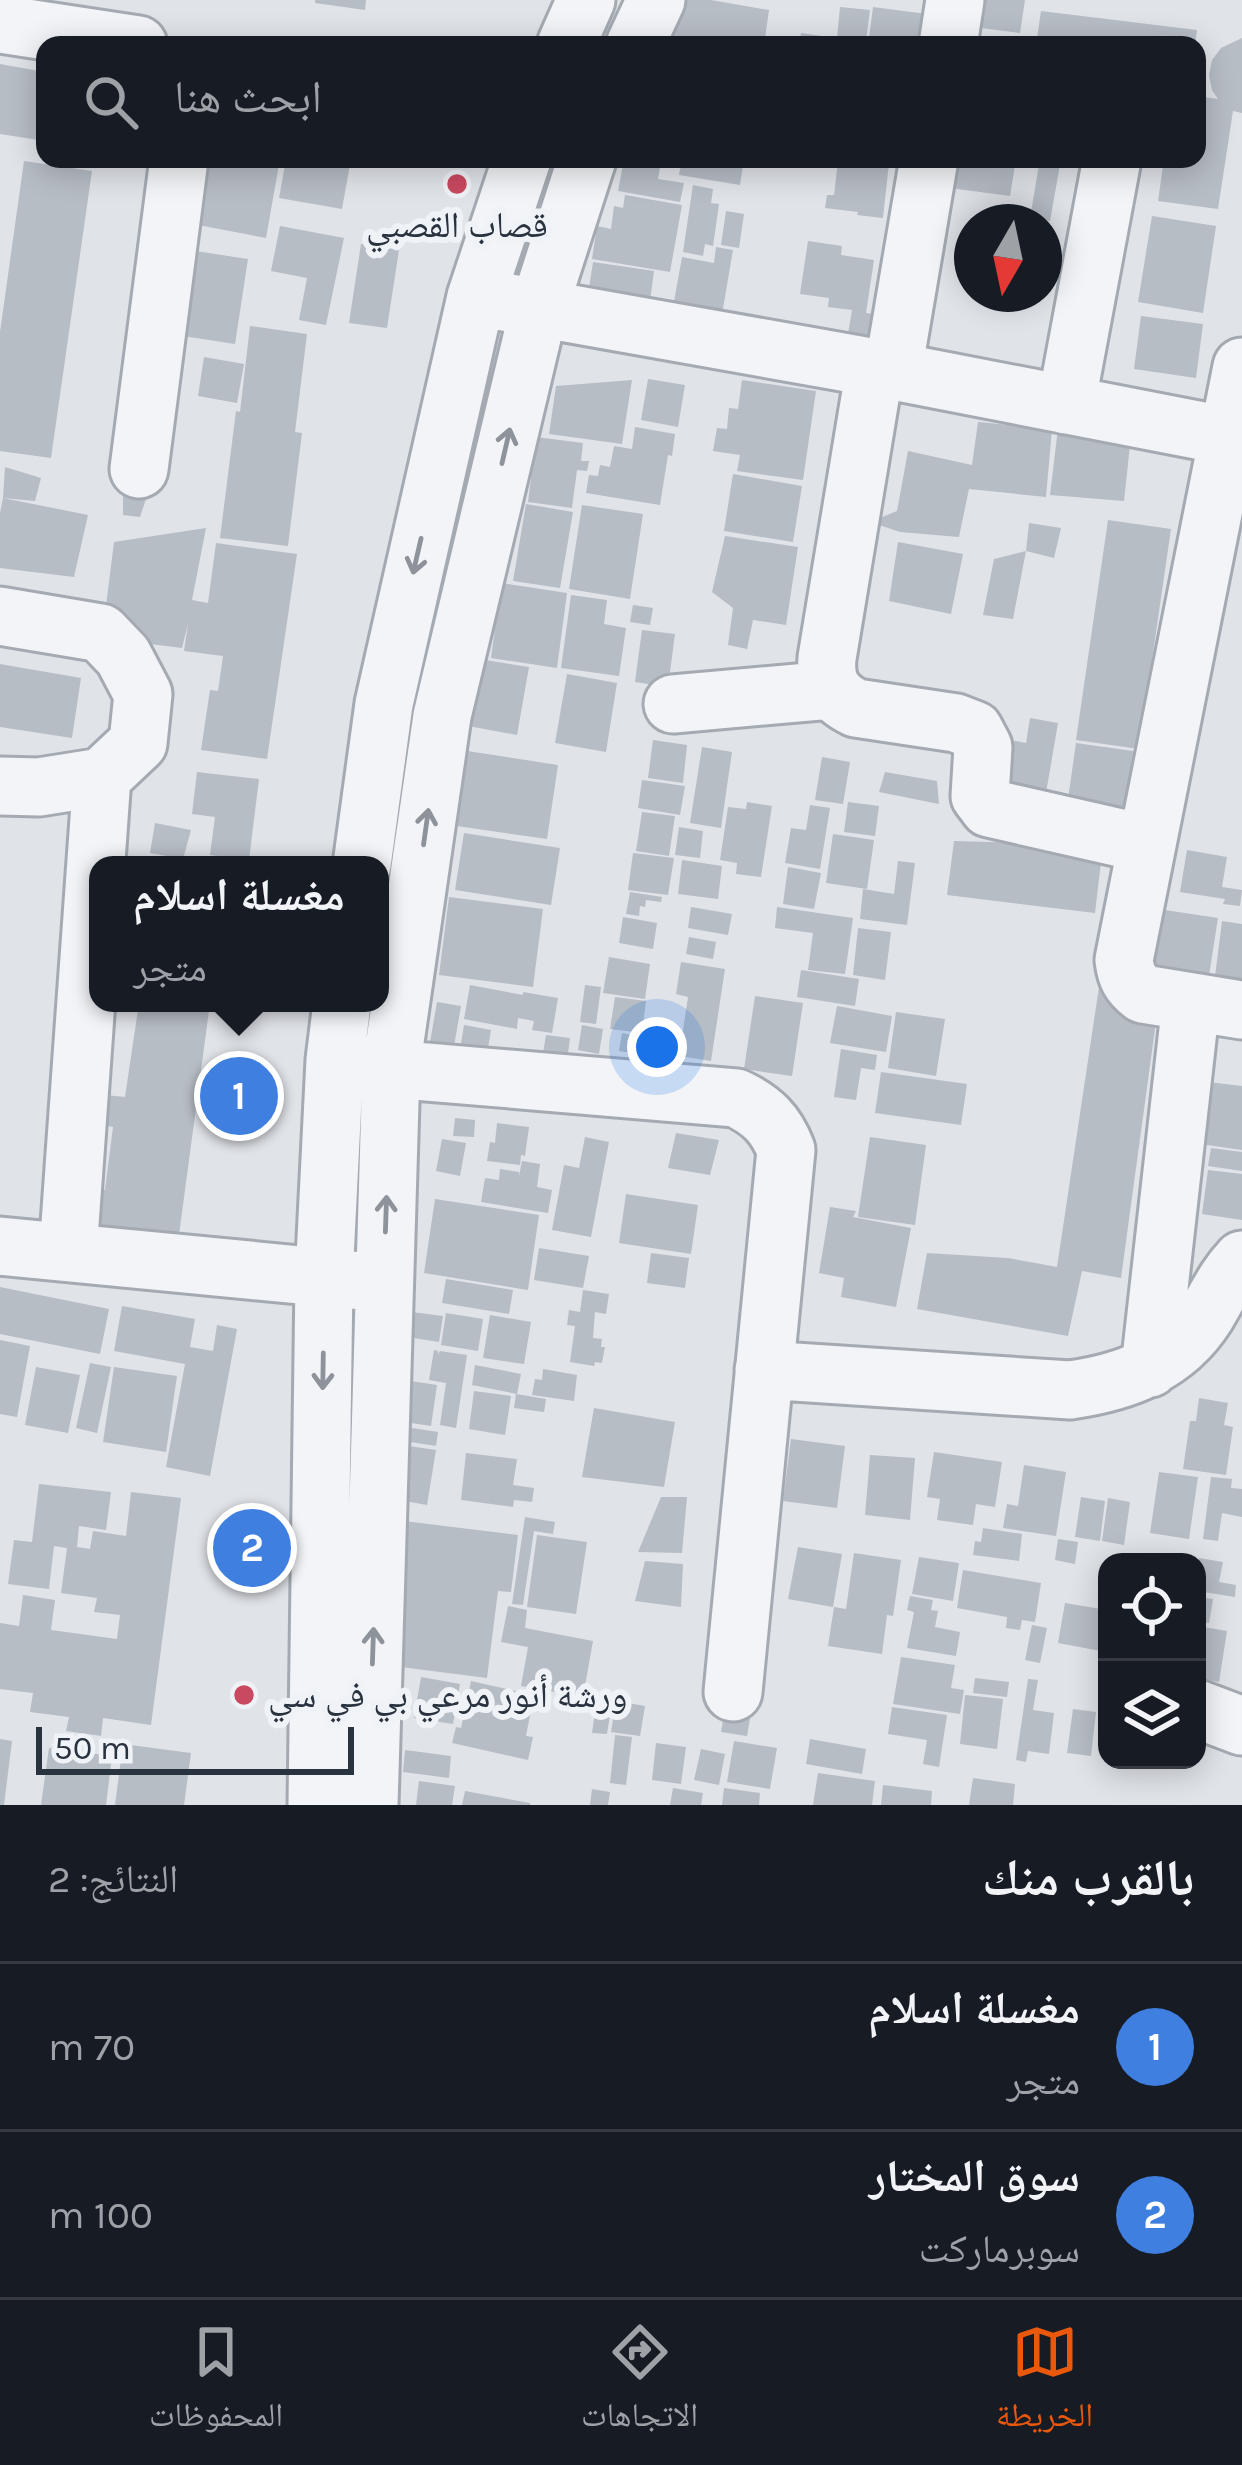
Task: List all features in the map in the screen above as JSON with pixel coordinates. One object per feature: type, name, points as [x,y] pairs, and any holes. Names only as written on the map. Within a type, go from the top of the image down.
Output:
[{"type":"street","points":[[570,36],[586,0]]},
{"type":"street","points":[[639,36],[656,0]]},
{"type":"street","points":[[949,36],[955,0]]},
{"type":"street","points":[[0,24],[79,36]]},
{"type":"street","points":[[139,469],[178,168]]},
{"type":"street","points":[[363,856],[384,704],[476,297],[519,168]]},
{"type":"street","points":[[368,1805],[391,1069],[442,716],[539,308],[584,168]]},
{"type":"street","points":[[927,168],[826,674],[841,701],[856,708],[974,730],[982,747],[980,796],[989,808],[1147,844]]},
{"type":"street","points":[[1066,405],[1110,168]]},
{"type":"street","points":[[476,297],[1228,436]]},
{"type":"street","points":[[1150,1368],[1217,1007],[1143,994],[1132,986],[1124,960],[1147,844],[1223,564],[1228,436],[1242,367]]},
{"type":"street","points":[[0,616],[100,633],[123,656],[143,694],[138,743],[102,777],[39,787],[0,786]]},
{"type":"street","points":[[673,704],[831,689]]},
{"type":"street","points":[[96,856],[102,777]]},
{"type":"street","points":[[68,1252],[89,959]]},
{"type":"street","points":[[316,1805],[324,1278],[342,1012]]},
{"type":"street","points":[[335,1060],[391,1069],[718,1095],[736,1098],[767,1117],[779,1132],[786,1150],[733,1692]]},
{"type":"street","points":[[0,1246],[384,1284]]},
{"type":"street","points":[[764,1370],[1070,1390],[1112,1384],[1150,1368],[1185,1343],[1242,1259]]},
{"type":"street","points":[[1206,1712],[1242,1726]]},
{"type":"building","points":[[315,0],[366,0],[365,10]]},
{"type":"building","points":[[660,0],[711,0],[769,10],[765,36],[654,36]]},
{"type":"building","points":[[984,0],[1025,0],[1020,33],[981,28]]},
{"type":"building","points":[[840,7],[870,10],[867,36],[837,36]]},
{"type":"building","points":[[873,7],[927,14],[924,36],[869,36]]},
{"type":"building","points":[[1041,11],[1197,30],[1196,36],[1037,36]]},
{"type":"building","points":[[1242,38],[1242,113],[1233,111],[1218,209],[1158,201],[1163,168],[1206,168],[1206,97],[1218,99],[1209,75],[1221,48]]},
{"type":"building","points":[[0,64],[36,70],[36,140],[0,134]]},
{"type":"building","points":[[24,161],[36,163],[36,168],[92,171],[51,458],[0,451],[0,332]]},
{"type":"building","points":[[208,168],[278,168],[266,238],[198,225]]},
{"type":"building","points":[[284,168],[349,168],[342,209],[279,198]]},
{"type":"building","points":[[622,168],[660,168],[658,179],[684,183],[680,202],[618,191]]},
{"type":"building","points":[[680,168],[743,168],[740,185],[679,175]]},
{"type":"building","points":[[837,168],[888,168],[883,218],[825,208],[827,195],[834,195]]},
{"type":"building","points":[[953,168],[1015,168],[1010,196],[950,188]]},
{"type":"building","points":[[1038,168],[1059,168],[1053,204],[1032,204]]},
{"type":"building","points":[[693,185],[713,189],[711,203],[719,204],[713,246],[705,244],[703,256],[683,252]]},
{"type":"building","points":[[625,195],[682,205],[670,272],[592,259],[597,226],[611,229],[614,206],[623,208]]},
{"type":"building","points":[[726,211],[744,214],[739,248],[721,245]]},
{"type":"building","points":[[1152,216],[1216,226],[1203,313],[1138,302]]},
{"type":"building","points":[[280,226],[344,238],[326,325],[299,320],[307,278],[271,271]]},
{"type":"building","points":[[808,241],[842,246],[841,255],[874,260],[866,313],[885,316],[882,339],[848,334],[852,310],[828,307],[829,298],[800,294]]},
{"type":"building","points":[[361,244],[399,250],[387,328],[349,323]]},
{"type":"building","points":[[716,247],[733,250],[720,326],[671,318],[682,257],[714,263]]},
{"type":"building","points":[[182,249],[248,259],[235,344],[170,334]]},
{"type":"building","points":[[593,262],[654,271],[648,316],[586,308]]},
{"type":"building","points":[[1141,316],[1203,324],[1196,378],[1134,369]]},
{"type":"building","points":[[250,326],[307,334],[295,432],[302,433],[288,546],[220,538]]},
{"type":"building","points":[[204,357],[244,364],[237,403],[198,396]]},
{"type":"building","points":[[648,379],[685,385],[678,427],[641,420]]},
{"type":"building","points":[[632,380],[622,444],[549,434],[556,386]]},
{"type":"building","points":[[742,380],[816,391],[803,480],[737,471],[740,455],[713,451],[717,428],[727,429],[729,408],[738,409]]},
{"type":"building","points":[[978,422],[1052,429],[1046,497],[969,489],[959,537],[900,532],[870,522],[897,511],[908,451],[972,465]]},
{"type":"building","points":[[635,427],[675,434],[660,505],[586,493],[589,475],[598,476],[600,465],[610,467],[614,446],[632,449]]},
{"type":"building","points":[[1058,428],[1131,436],[1124,501],[1050,495]]},
{"type":"building","points":[[536,437],[583,443],[581,461],[589,461],[587,471],[577,470],[572,508],[528,502]]},
{"type":"building","points":[[5,467],[41,478],[35,501],[3,498]]},
{"type":"building","points":[[733,474],[802,486],[793,542],[724,531]]},
{"type":"building","points":[[123,496],[146,499],[140,517],[123,515]]},
{"type":"building","points":[[3,498],[88,515],[74,577],[0,568]]},
{"type":"building","points":[[526,504],[573,512],[560,588],[513,581]]},
{"type":"building","points":[[582,505],[643,514],[630,599],[569,589]]},
{"type":"building","points":[[1108,520],[1171,529],[1139,749],[1076,740]]},
{"type":"building","points":[[1029,523],[1061,528],[1054,558],[1026,551]]},
{"type":"building","points":[[206,528],[192,600],[208,603],[216,543],[297,554],[267,759],[201,750],[210,690],[218,691],[223,656],[184,651],[188,624],[182,648],[102,638],[114,542]]},
{"type":"building","points":[[725,536],[798,547],[786,625],[753,620],[747,649],[728,645],[733,608],[712,592]]},
{"type":"building","points":[[898,542],[963,554],[951,614],[889,601]]},
{"type":"building","points":[[1026,551],[1013,619],[983,615],[994,559]]},
{"type":"building","points":[[501,583],[567,593],[557,668],[491,658]]},
{"type":"building","points":[[571,595],[607,600],[604,624],[626,628],[619,676],[561,668]]},
{"type":"building","points":[[633,605],[653,608],[650,625],[630,622]]},
{"type":"building","points":[[642,630],[675,634],[668,687],[635,682]]},
{"type":"building","points":[[479,659],[529,667],[517,735],[468,726]]},
{"type":"building","points":[[0,664],[81,678],[72,738],[0,727]]},
{"type":"building","points":[[567,674],[617,683],[606,752],[555,743]]},
{"type":"building","points":[[1030,718],[1058,723],[1046,793],[993,784],[1000,738],[1026,743]]},
{"type":"building","points":[[653,740],[687,745],[683,783],[648,778]]},
{"type":"building","points":[[1076,743],[1140,752],[1131,808],[1068,799]]},
{"type":"building","points":[[702,747],[732,752],[721,828],[690,823]]},
{"type":"building","points":[[454,749],[558,765],[547,839],[443,824]]},
{"type":"building","points":[[822,757],[850,762],[843,804],[815,800]]},
{"type":"building","points":[[197,772],[259,779],[249,856],[210,855],[215,817],[192,814]]},
{"type":"building","points":[[885,772],[937,781],[939,804],[879,792]]},
{"type":"building","points":[[642,780],[685,786],[680,815],[638,808]]},
{"type":"building","points":[[747,802],[772,806],[761,877],[736,874],[737,863],[720,860],[728,807],[746,809]]},
{"type":"building","points":[[848,802],[879,806],[875,836],[844,832]]},
{"type":"building","points":[[810,805],[830,808],[820,869],[785,863],[791,828],[806,830]]},
{"type":"building","points":[[642,812],[675,816],[669,856],[636,851]]},
{"type":"building","points":[[155,823],[191,830],[184,856],[150,853]]},
{"type":"building","points":[[679,827],[703,831],[700,858],[675,855]]},
{"type":"building","points":[[464,833],[560,848],[551,905],[455,890]]},
{"type":"building","points":[[833,834],[874,840],[867,889],[826,883]]},
{"type":"building","points":[[954,841],[1103,845],[1095,913],[947,895]]},
{"type":"building","points":[[1187,850],[1227,857],[1222,887],[1242,890],[1240,906],[1180,892]]},
{"type":"building","points":[[633,853],[674,858],[668,895],[628,890]]},
{"type":"building","points":[[682,860],[722,866],[718,899],[678,894]]},
{"type":"building","points":[[898,861],[915,863],[907,925],[860,919],[863,889],[894,894]]},
{"type":"building","points":[[788,867],[821,873],[814,909],[783,904]]},
{"type":"building","points":[[630,892],[662,897],[661,902],[646,900],[639,916],[626,914]]},
{"type":"building","points":[[449,897],[543,909],[533,987],[439,975]]},
{"type":"building","points":[[691,907],[732,914],[728,935],[688,928]]},
{"type":"building","points":[[777,907],[853,918],[845,974],[808,970],[813,933],[775,928]]},
{"type":"building","points":[[1145,907],[1218,918],[1208,982],[1136,971]]},
{"type":"building","points":[[623,917],[657,923],[653,949],[619,943]]},
{"type":"building","points":[[1222,921],[1242,924],[1242,988],[1214,984]]},
{"type":"building","points":[[858,928],[891,932],[885,980],[853,975]]},
{"type":"building","points":[[689,937],[716,942],[713,959],[686,954]]},
{"type":"building","points":[[609,957],[650,964],[645,999],[603,993]]},
{"type":"building","points":[[681,962],[725,969],[711,1061],[679,1056],[688,997],[676,994]]},
{"type":"building","points":[[801,970],[859,979],[855,1006],[797,997]]},
{"type":"building","points":[[470,985],[558,998],[552,1033],[532,1030],[534,1021],[518,1018],[517,1029],[464,1019]]},
{"type":"building","points":[[585,985],[601,987],[596,1024],[580,1022]]},
{"type":"building","points":[[1099,987],[1158,1007],[1121,1278],[1082,1271],[1068,1336],[917,1309],[927,1253],[1008,1258],[1057,1267]]},
{"type":"building","points":[[755,996],[803,1003],[792,1076],[744,1069]]},
{"type":"building","points":[[615,997],[646,1001],[642,1033],[610,1029]]},
{"type":"building","points":[[437,1002],[461,1006],[453,1052],[429,1048]]},
{"type":"building","points":[[837,1006],[892,1016],[886,1052],[830,1043]]},
{"type":"building","points":[[138,1012],[209,1012],[179,1235],[69,1222],[73,1185],[105,1190],[113,1127],[91,1123],[95,1094],[125,1097]]},
{"type":"building","points":[[896,1012],[945,1019],[936,1076],[888,1068]]},
{"type":"building","points":[[464,1025],[491,1030],[486,1060],[459,1055]]},
{"type":"building","points":[[582,1025],[603,1029],[599,1054],[578,1050]]},
{"type":"building","points":[[622,1033],[650,1038],[646,1056],[619,1051]]},
{"type":"building","points":[[546,1035],[570,1038],[566,1069],[541,1065]]},
{"type":"building","points":[[841,1049],[877,1055],[875,1070],[861,1068],[856,1100],[834,1097]]},
{"type":"building","points":[[881,1072],[967,1084],[961,1125],[875,1113]]},
{"type":"building","points":[[1208,1082],[1242,1086],[1242,1150],[1200,1144]]},
{"type":"building","points":[[455,1118],[475,1120],[474,1137],[453,1136]]},
{"type":"building","points":[[497,1123],[529,1127],[520,1165],[487,1161]]},
{"type":"building","points":[[676,1133],[719,1140],[710,1175],[668,1168]]},
{"type":"building","points":[[585,1137],[609,1142],[591,1237],[552,1230],[564,1165],[579,1168]]},
{"type":"building","points":[[870,1137],[926,1145],[915,1225],[858,1217]]},
{"type":"building","points":[[442,1139],[466,1143],[460,1176],[436,1171]]},
{"type":"building","points":[[1211,1148],[1242,1152],[1242,1171],[1208,1166]]},
{"type":"building","points":[[522,1161],[540,1164],[537,1187],[552,1190],[548,1213],[481,1202],[485,1178],[499,1180],[500,1169],[519,1172],[519,1176]]},
{"type":"building","points":[[1208,1170],[1242,1174],[1242,1220],[1202,1214]]},
{"type":"building","points":[[626,1194],[698,1205],[691,1254],[619,1243]]},
{"type":"building","points":[[435,1199],[539,1215],[528,1290],[424,1273]]},
{"type":"building","points":[[830,1207],[856,1211],[853,1217],[911,1228],[896,1307],[841,1297],[844,1278],[819,1273]]},
{"type":"building","points":[[539,1248],[589,1256],[583,1288],[534,1280]]},
{"type":"building","points":[[651,1253],[689,1258],[685,1288],[647,1283]]},
{"type":"building","points":[[446,1279],[513,1290],[509,1314],[442,1303]]},
{"type":"building","points":[[0,1287],[109,1309],[100,1354],[0,1334]]},
{"type":"building","points":[[583,1290],[609,1294],[606,1314],[595,1312],[593,1338],[602,1339],[601,1347],[605,1347],[602,1363],[594,1366],[570,1362],[575,1326],[567,1325],[569,1310],[580,1312]]},
{"type":"building","points":[[122,1306],[195,1319],[190,1347],[213,1351],[217,1325],[237,1329],[210,1476],[166,1467],[185,1364],[114,1351]]},
{"type":"building","points":[[412,1312],[443,1316],[439,1342],[407,1337]]},
{"type":"building","points":[[446,1313],[483,1319],[478,1351],[441,1345]]},
{"type":"building","points":[[490,1315],[531,1322],[524,1364],[483,1358]]},
{"type":"building","points":[[0,1340],[30,1346],[17,1417],[0,1414]]},
{"type":"building","points":[[434,1350],[467,1355],[456,1428],[440,1425],[446,1383],[429,1380]]},
{"type":"building","points":[[90,1363],[111,1367],[97,1433],[76,1428]]},
{"type":"building","points":[[475,1365],[521,1374],[517,1394],[472,1385]]},
{"type":"building","points":[[36,1367],[80,1375],[68,1433],[25,1425]]},
{"type":"building","points":[[114,1367],[177,1376],[166,1452],[103,1442]]},
{"type":"building","points":[[543,1369],[577,1375],[574,1401],[532,1395]]},
{"type":"building","points":[[404,1380],[437,1385],[431,1426],[398,1421]]},
{"type":"building","points":[[474,1391],[511,1396],[505,1435],[469,1429]]},
{"type":"building","points":[[516,1394],[546,1399],[544,1412],[514,1408]]},
{"type":"building","points":[[1199,1398],[1228,1403],[1224,1425],[1233,1427],[1226,1475],[1183,1469],[1190,1421],[1196,1421]]},
{"type":"building","points":[[594,1408],[675,1422],[664,1487],[582,1477]]},
{"type":"building","points":[[406,1427],[438,1432],[436,1446],[404,1441]]},
{"type":"building","points":[[791,1439],[845,1446],[837,1508],[783,1501]]},
{"type":"building","points":[[402,1445],[436,1450],[427,1505],[394,1499]]},
{"type":"building","points":[[934,1452],[1002,1462],[995,1507],[976,1504],[973,1525],[937,1520],[940,1499],[927,1497]]},
{"type":"building","points":[[466,1453],[517,1459],[513,1485],[534,1488],[532,1502],[514,1500],[513,1507],[461,1500]]},
{"type":"building","points":[[870,1455],[915,1458],[910,1520],[865,1515]]},
{"type":"building","points":[[1024,1465],[1066,1472],[1056,1536],[1003,1528],[1007,1504],[1018,1506]]},
{"type":"building","points":[[1159,1472],[1198,1477],[1189,1539],[1150,1533]]},
{"type":"building","points":[[1211,1477],[1232,1479],[1231,1488],[1242,1489],[1242,1517],[1222,1513],[1218,1541],[1203,1539]]},
{"type":"building","points":[[39,1484],[111,1492],[106,1530],[79,1526],[77,1547],[90,1549],[93,1531],[126,1536],[131,1492],[181,1498],[151,1725],[103,1718],[101,1736],[66,1731],[69,1717],[30,1712],[33,1693],[0,1689],[0,1623],[19,1626],[23,1595],[55,1600],[51,1630],[117,1639],[120,1615],[94,1612],[97,1598],[61,1593],[67,1548],[54,1546],[49,1589],[8,1584],[14,1540],[32,1542]]},
{"type":"building","points":[[661,1497],[687,1497],[682,1553],[638,1552]]},
{"type":"building","points":[[1081,1497],[1105,1501],[1100,1541],[1075,1537]]},
{"type":"building","points":[[1108,1498],[1130,1502],[1124,1545],[1102,1541]]},
{"type":"building","points":[[525,1517],[555,1522],[553,1534],[534,1531],[523,1605],[512,1604]]},
{"type":"building","points":[[404,1521],[518,1535],[511,1592],[498,1591],[487,1678],[393,1666]]},
{"type":"building","points":[[983,1528],[1022,1534],[1019,1561],[973,1555]]},
{"type":"building","points":[[537,1535],[587,1542],[576,1614],[527,1607]]},
{"type":"building","points":[[1058,1539],[1078,1542],[1075,1564],[1055,1560]]},
{"type":"building","points":[[798,1547],[842,1554],[833,1607],[788,1599]]},
{"type":"building","points":[[854,1553],[901,1560],[882,1654],[828,1646],[834,1607],[846,1609]]},
{"type":"building","points":[[919,1557],[959,1563],[953,1601],[912,1594]]},
{"type":"building","points":[[1206,1559],[1223,1562],[1219,1582],[1236,1585],[1235,1597],[1206,1592]]},
{"type":"building","points":[[645,1561],[683,1564],[681,1607],[635,1601]]},
{"type":"building","points":[[963,1570],[1041,1583],[1035,1622],[1022,1620],[1020,1630],[1006,1628],[1007,1617],[957,1608]]},
{"type":"building","points":[[910,1596],[933,1600],[931,1610],[938,1611],[935,1627],[960,1632],[956,1656],[907,1648],[914,1612],[907,1610]]},
{"type":"building","points":[[1206,1598],[1213,1599],[1206,1623]]},
{"type":"building","points":[[1065,1603],[1098,1608],[1098,1650],[1058,1643]]},
{"type":"building","points":[[508,1606],[527,1610],[525,1628],[593,1641],[583,1697],[521,1686],[528,1647],[501,1642]]},
{"type":"building","points":[[1032,1625],[1047,1628],[1040,1663],[1025,1660]]},
{"type":"building","points":[[1206,1628],[1227,1631],[1219,1682],[1206,1680]]},
{"type":"building","points":[[901,1657],[955,1665],[951,1688],[964,1690],[960,1714],[893,1704]]},
{"type":"building","points":[[421,1677],[460,1684],[453,1724],[414,1718]]},
{"type":"building","points":[[975,1678],[1009,1682],[1007,1697],[973,1693]]},
{"type":"building","points":[[1028,1679],[1038,1680],[1033,1710],[1054,1713],[1049,1754],[1028,1751],[1026,1762],[1016,1760]]},
{"type":"building","points":[[471,1681],[534,1695],[526,1736],[533,1737],[528,1760],[452,1743],[456,1727],[461,1728]]},
{"type":"building","points":[[965,1695],[1003,1699],[997,1749],[960,1744]]},
{"type":"building","points":[[727,1697],[753,1701],[747,1736],[721,1732]]},
{"type":"building","points":[[616,1701],[645,1706],[640,1736],[611,1732]]},
{"type":"building","points":[[892,1707],[947,1715],[939,1767],[923,1764],[927,1740],[888,1734]]},
{"type":"building","points":[[1073,1709],[1096,1712],[1091,1756],[1067,1753]]},
{"type":"building","points":[[595,1712],[610,1715],[607,1734],[592,1733]]},
{"type":"building","points":[[615,1735],[632,1737],[626,1785],[610,1783]]},
{"type":"building","points":[[0,1739],[12,1741],[4,1805],[0,1805]]},
{"type":"building","points":[[810,1739],[866,1749],[862,1774],[806,1764]]},
{"type":"building","points":[[734,1741],[777,1748],[770,1789],[727,1782]]},
{"type":"building","points":[[656,1743],[686,1747],[681,1784],[652,1780]]},
{"type":"building","points":[[123,1744],[191,1753],[184,1805],[115,1805]]},
{"type":"building","points":[[49,1748],[112,1756],[106,1805],[41,1805]]},
{"type":"building","points":[[701,1749],[725,1754],[719,1785],[694,1780]]},
{"type":"building","points":[[405,1750],[451,1756],[449,1778],[403,1772]]},
{"type":"building","points":[[818,1773],[875,1781],[872,1805],[813,1805]]},
{"type":"building","points":[[973,1778],[1015,1784],[1013,1805],[969,1805]]},
{"type":"building","points":[[419,1781],[455,1786],[452,1805],[416,1805]]},
{"type":"building","points":[[883,1785],[932,1791],[931,1805],[881,1805]]},
{"type":"building","points":[[673,1788],[703,1793],[701,1805],[670,1805]]},
{"type":"building","points":[[724,1788],[760,1793],[759,1805],[722,1805]]},
{"type":"building","points":[[592,1789],[610,1792],[608,1805],[590,1805]]},
{"type":"building","points":[[465,1791],[530,1803],[530,1805],[462,1805]]},
{"type":"place","name":"قصاب القصبي","points":[[457,184]]},
{"type":"place","name":"مغسلة اسلام","points":[[239,1096]]},
{"type":"place","name":"سوق المختار","points":[[252,1548]]},
{"type":"place","name":"ورشة أنور مرعي بي في سي","points":[[244,1695]]}]
